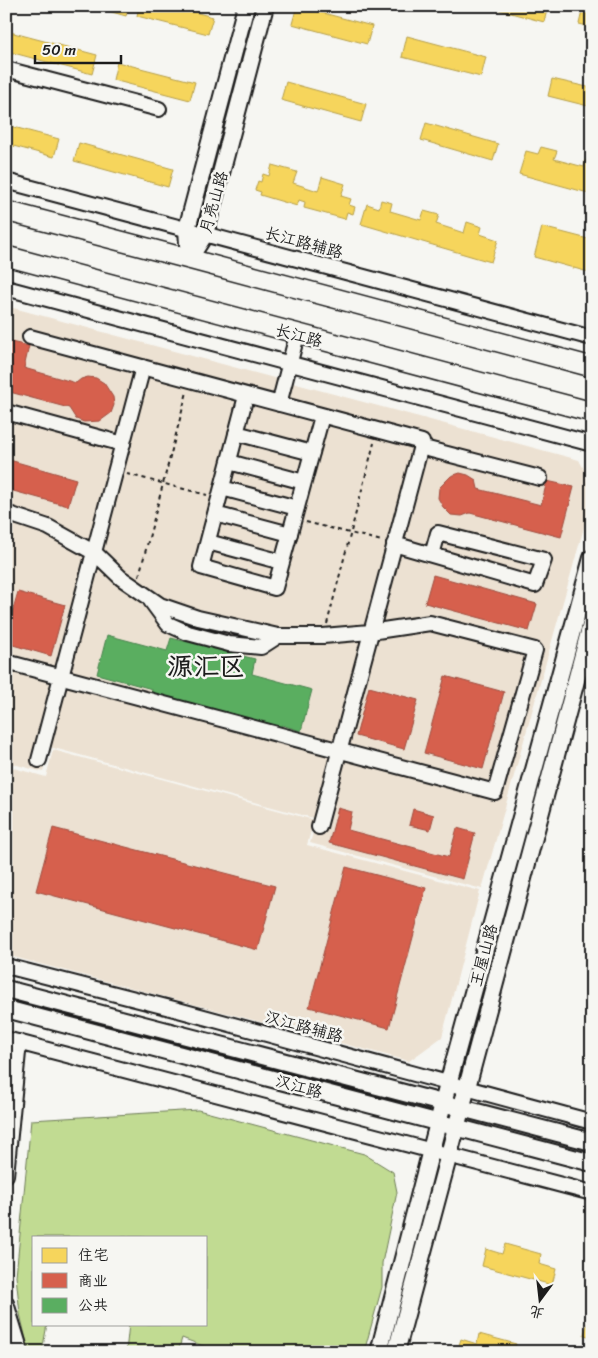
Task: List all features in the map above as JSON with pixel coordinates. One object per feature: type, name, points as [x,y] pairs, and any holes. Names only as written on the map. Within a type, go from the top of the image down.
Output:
[{"type":"main road","points":[[6,212],[592,367]]},
{"type":"main road","name":"长江路","points":[[6,256],[592,412]]},
{"type":"street","name":"月亮山路","points":[[189,259],[187,229],[246,6]]},
{"type":"street","name":"月亮山路","points":[[189,259],[205,234],[265,6]]},
{"type":"street","points":[[6,69],[160,109]]},
{"type":"street","name":"长江路辅路","points":[[6,181],[592,338]]},
{"type":"street","points":[[6,288],[592,444]]},
{"type":"street","points":[[279,404],[297,335]]},
{"type":"street","points":[[30,337],[422,442],[319,827]]},
{"type":"street","points":[[40,760],[143,367]]},
{"type":"street","points":[[246,396],[202,567],[275,588],[322,416]]},
{"type":"street","points":[[6,412],[123,444]]},
{"type":"street","points":[[236,433],[312,453]]},
{"type":"street","points":[[420,448],[540,478]]},
{"type":"street","points":[[229,462],[304,482]]},
{"type":"street","points":[[221,493],[295,513]]},
{"type":"street","points":[[6,513],[48,526],[95,553],[121,578],[160,605],[198,618],[278,636],[324,636],[370,632],[430,623],[535,650],[495,792],[6,662]]},
{"type":"street","points":[[215,514],[290,534]]},
{"type":"street","points":[[394,544],[535,585],[544,560],[438,533],[432,555]]},
{"type":"street","points":[[208,542],[282,562]]},
{"type":"street","name":"王屋山路","points":[[379,1352],[430,1150],[592,558]]},
{"type":"street","name":"王屋山路","points":[[396,1352],[592,621]]},
{"type":"street","name":"汉江路辅路","points":[[6,966],[178,1010],[592,1122]]},
{"type":"street","name":"汉江路","points":[[6,989],[592,1142]]},
{"type":"street","name":"汉江路","points":[[6,1009],[592,1163]]},
{"type":"street","points":[[6,1175],[13,1040],[592,1192]]},
{"type":"street","points":[[6,1303],[21,1352]]},
{"type":"path","points":[[142,592],[163,483],[190,380]]},
{"type":"path","points":[[324,636],[377,430]]},
{"type":"path","points":[[116,471],[163,483],[221,493]]},
{"type":"path","points":[[295,513],[350,534],[394,544]]},
{"type":"shaded area","points":[[6,306],[579,460],[586,473],[592,499],[482,889],[310,843],[317,819],[50,747],[43,772],[6,762]]},
{"type":"shaded area","points":[[53,750],[314,820],[307,845],[480,891],[442,1037],[409,1061],[6,955],[6,766],[46,777]]},
{"type":"green space","points":[[198,1110],[364,1154],[393,1172],[397,1192],[382,1263],[382,1287],[364,1352],[219,1352],[182,1338],[178,1352],[126,1352],[129,1326],[208,1326],[208,1236],[32,1236],[32,1326],[47,1326],[42,1352],[29,1352],[20,1314],[16,1276],[31,1120]]},
{"type":"building: 住宅","points":[[91,6],[129,6],[126,16]]},
{"type":"building: 住宅","points":[[139,6],[172,6],[213,17],[208,34],[137,16]]},
{"type":"building: 住宅","points":[[297,6],[372,26],[367,44],[292,24]]},
{"type":"building: 住宅","points":[[485,6],[548,6],[544,22]]},
{"type":"building: 住宅","points":[[583,7],[592,9],[592,27],[579,24]]},
{"type":"building: 住宅","points":[[6,31],[97,55],[92,74],[6,51]]},
{"type":"building: 住宅","points":[[407,36],[486,57],[481,77],[402,57]]},
{"type":"building: 住宅","points":[[117,62],[195,82],[190,100],[113,80]]},
{"type":"building: 住宅","points":[[552,79],[592,88],[592,107],[548,96]]},
{"type":"building: 住宅","points":[[286,82],[366,104],[361,122],[281,100]]},
{"type":"building: 住宅","points":[[426,123],[498,144],[493,161],[421,140]]},
{"type":"building: 住宅","points":[[6,125],[59,139],[54,157],[6,144]]},
{"type":"building: 住宅","points":[[79,143],[173,169],[168,187],[74,161]]},
{"type":"building: 住宅","points":[[541,147],[557,151],[554,159],[584,167],[586,160],[592,161],[592,194],[519,174],[526,151],[538,154]]},
{"type":"building: 住宅","points":[[272,165],[297,172],[293,183],[318,191],[322,177],[345,184],[341,196],[351,199],[349,205],[355,207],[353,214],[347,212],[345,219],[304,208],[305,202],[299,200],[297,206],[260,195],[261,192],[255,190],[258,181],[261,182],[263,174],[269,176]]},
{"type":"building: 住宅","points":[[381,200],[392,203],[390,211],[421,220],[424,211],[439,215],[436,224],[464,233],[467,222],[482,227],[480,234],[498,240],[491,262],[361,224],[367,204],[379,208]]},
{"type":"building: 住宅","points":[[542,227],[592,240],[592,273],[534,257]]},
{"type":"building: 住宅","points":[[505,1244],[541,1254],[539,1264],[556,1269],[552,1285],[482,1266],[486,1249],[502,1254]]},
{"type":"building: 住宅","points":[[592,1312],[592,1337],[584,1335]]},
{"type":"building: 住宅","points":[[479,1334],[516,1344],[514,1352],[457,1352],[461,1339],[477,1344]]},
{"type":"building: 商业","points":[[6,341],[29,346],[24,368],[76,383],[88,377],[96,378],[104,383],[113,397],[114,405],[111,413],[100,421],[84,422],[76,419],[69,408],[6,391]]},
{"type":"building: 商业","points":[[6,459],[76,479],[68,506],[6,489]]},
{"type":"building: 商业","points":[[460,473],[476,480],[478,489],[541,505],[547,481],[574,487],[561,537],[470,513],[462,516],[451,515],[438,498],[439,488],[451,476]]},
{"type":"building: 商业","points":[[433,575],[537,604],[529,631],[425,603]]},
{"type":"building: 商业","points":[[18,592],[65,605],[51,656],[6,643],[6,633]]},
{"type":"building: 商业","points":[[445,676],[504,692],[483,769],[424,753]]},
{"type":"building: 商业","points":[[369,687],[418,700],[404,749],[356,736]]},
{"type":"building: 商业","points":[[338,808],[352,812],[348,830],[449,857],[457,828],[475,833],[463,879],[329,843]]},
{"type":"building: 商业","points":[[413,809],[434,815],[430,830],[409,825]]},
{"type":"building: 商业","points":[[53,828],[275,886],[258,950],[36,891]]},
{"type":"building: 商业","points":[[346,867],[426,888],[389,1028],[309,1007]]},
{"type":"building: 公共","points":[[107,635],[167,651],[171,638],[255,659],[252,674],[312,690],[301,731],[282,725],[280,729],[151,694],[152,689],[97,674]]},
{"type":"district","name":"源汇区","points":[[206,666]]}]
